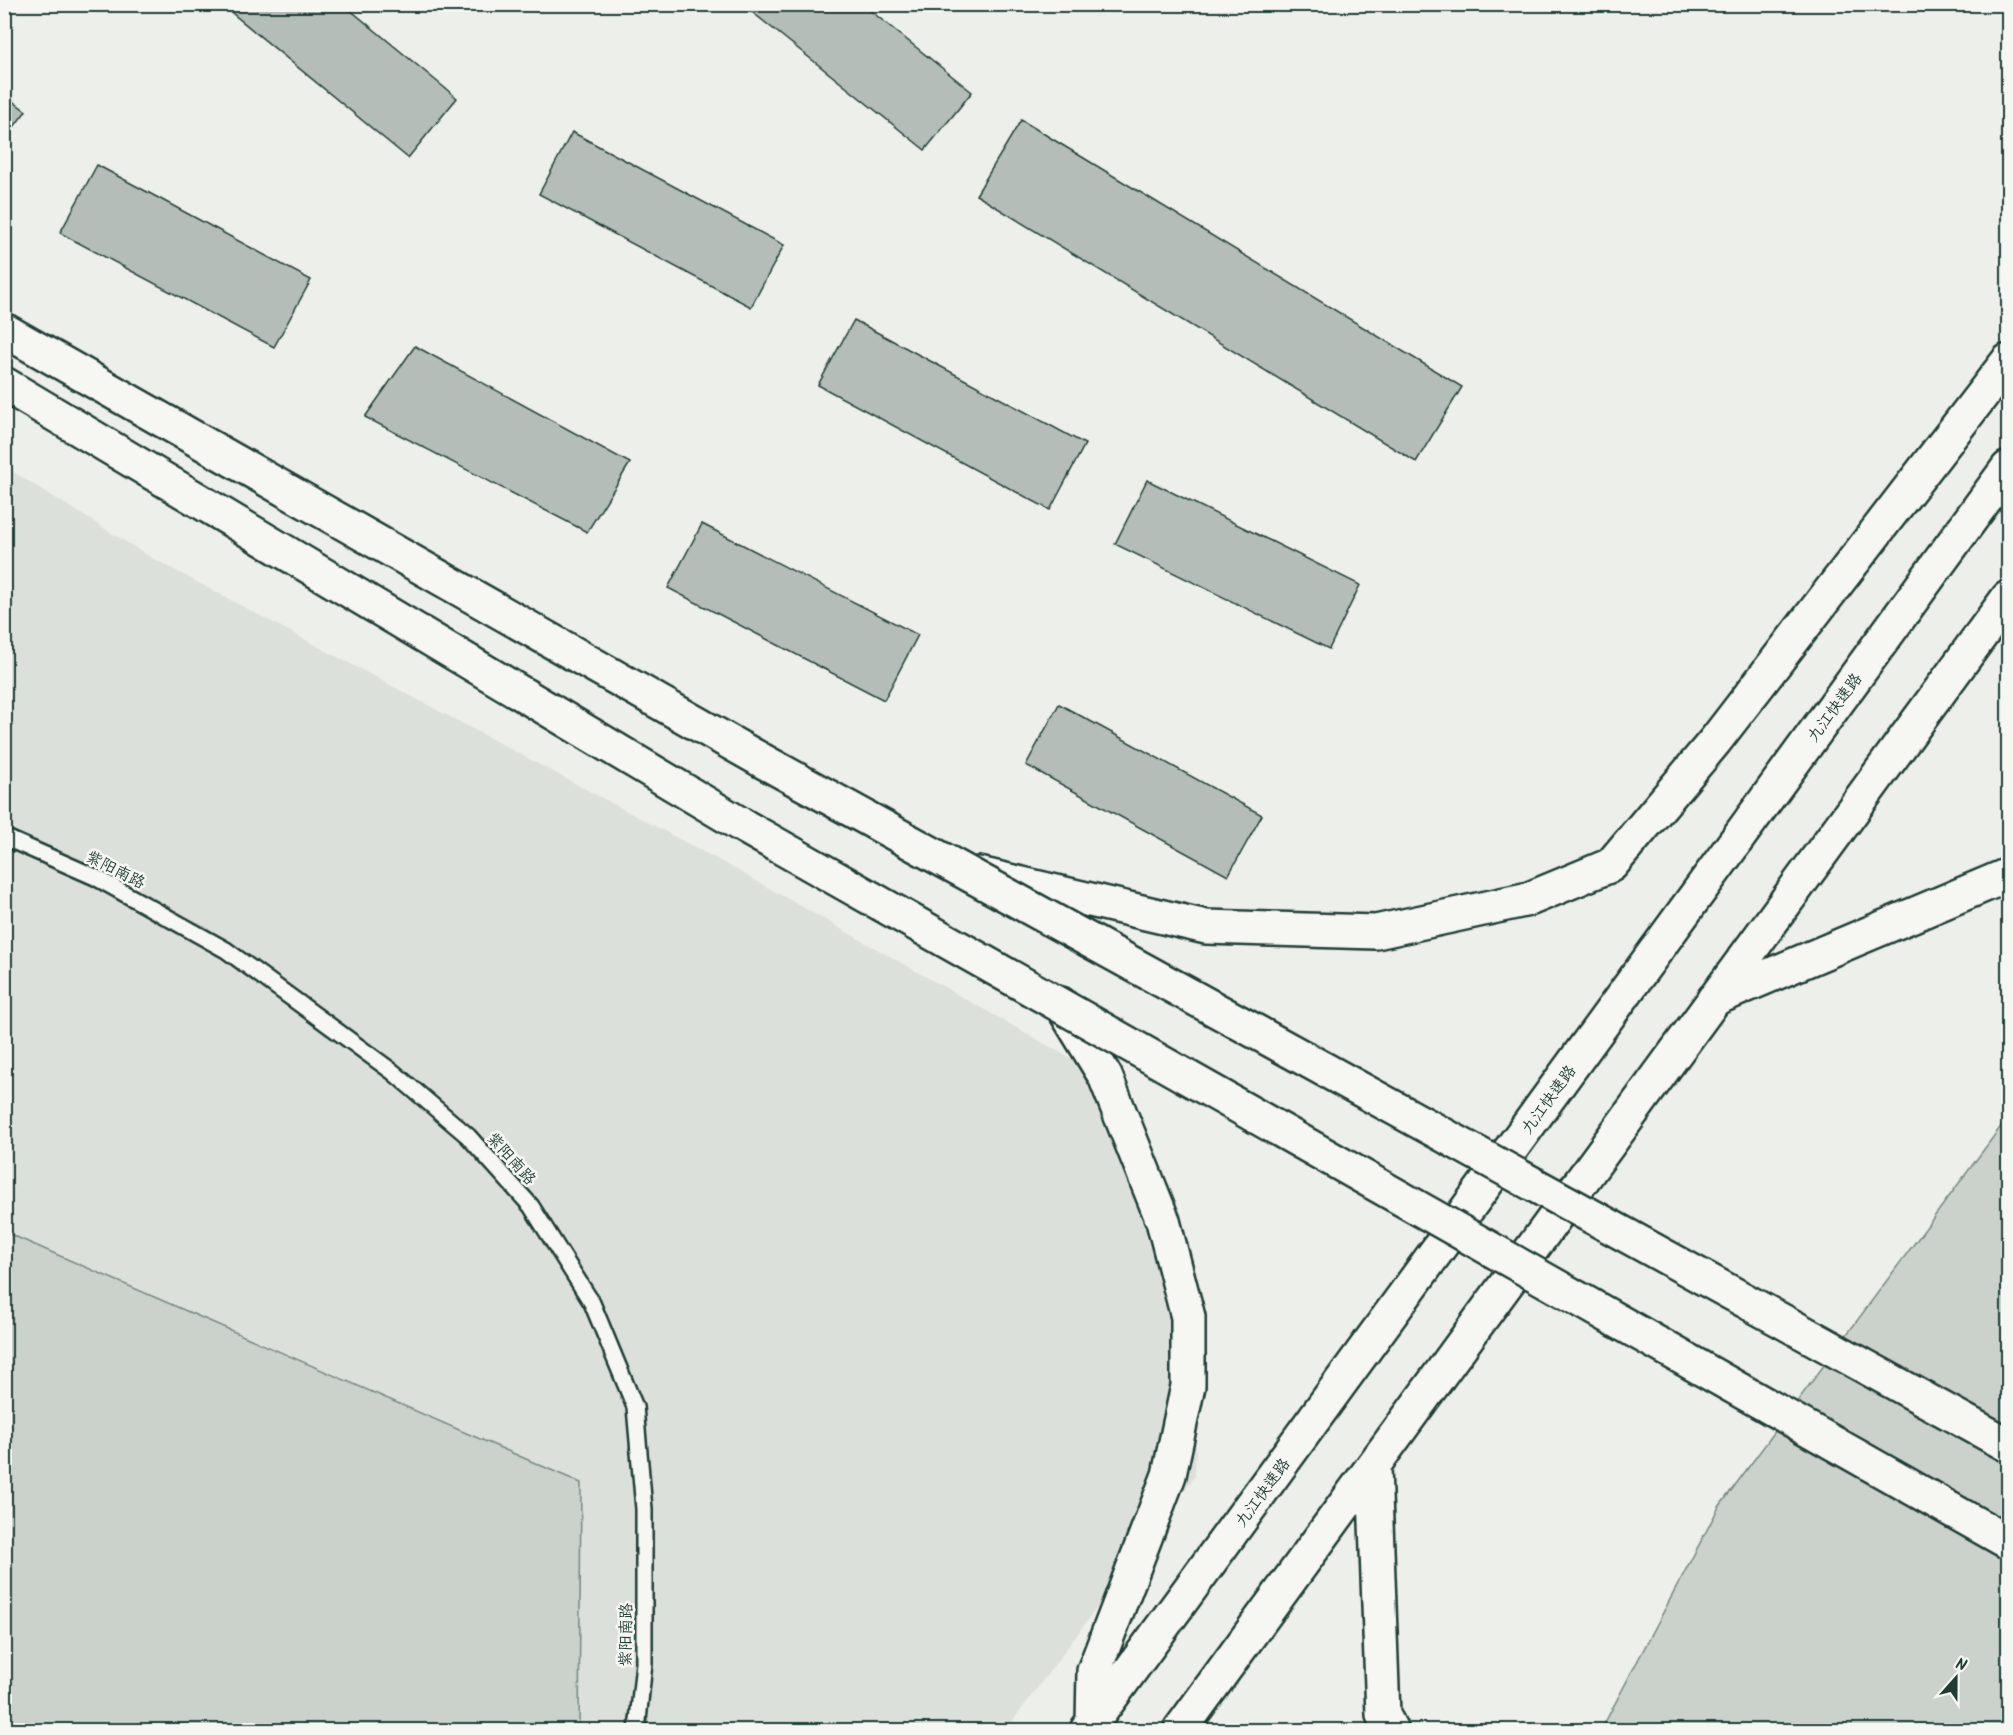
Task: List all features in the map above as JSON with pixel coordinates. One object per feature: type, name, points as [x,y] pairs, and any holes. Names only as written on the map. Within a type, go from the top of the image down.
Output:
[{"type":"main road","points":[[4,330],[761,760],[2000,1437]]},
{"type":"main road","points":[[961,870],[1206,927],[1376,932],[1528,899],[1611,865],[1715,741],[2008,361]]},
{"type":"main road","points":[[4,384],[740,824],[2008,1542]]},
{"type":"main road","name":"九江快速路","points":[[1090,1726],[2008,468]]},
{"type":"main road","points":[[1180,1731],[2008,598]]},
{"type":"main road","points":[[1713,999],[2008,875]]},
{"type":"main road","points":[[1061,1004],[1105,1076],[1163,1221],[1188,1317],[1188,1386],[1169,1474],[1094,1671],[1090,1726]]},
{"type":"main road","points":[[1374,1467],[1383,1715],[1391,1731]]},
{"type":"lane","name":"紫阳南路","points":[[4,837],[95,877],[226,950],[393,1072],[468,1136],[531,1206],[592,1303],[635,1407],[644,1509],[644,1663],[637,1731]]},
{"type":"shaded area","points":[[4,466],[152,558],[726,864],[1086,1067],[1173,1191],[1200,1338],[1195,1476],[1006,1730],[5,1730]]},
{"type":"shaded area","points":[[2008,1117],[2008,1730],[1601,1730],[1719,1507]]},
{"type":"shaded area","points":[[5,1232],[581,1483],[579,1730],[5,1730]]},
{"type":"building","points":[[221,4],[343,4],[457,98],[408,158]]},
{"type":"building","points":[[742,4],[862,4],[972,92],[925,150]]},
{"type":"building","points":[[4,95],[26,111],[4,140]]},
{"type":"building","points":[[1021,120],[1462,387],[1416,462],[976,195]]},
{"type":"building","points":[[572,132],[784,245],[751,307],[539,194]]},
{"type":"building","points":[[97,165],[311,280],[274,347],[60,233]]},
{"type":"building","points":[[854,320],[1085,444],[1050,510],[818,385]]},
{"type":"building","points":[[415,346],[630,463],[587,532],[365,417]]},
{"type":"building","points":[[1147,480],[1360,585],[1329,649],[1115,544]]},
{"type":"building","points":[[702,524],[918,635],[884,700],[668,588]]},
{"type":"building","points":[[1059,704],[1262,815],[1228,876],[1026,765]]}]
